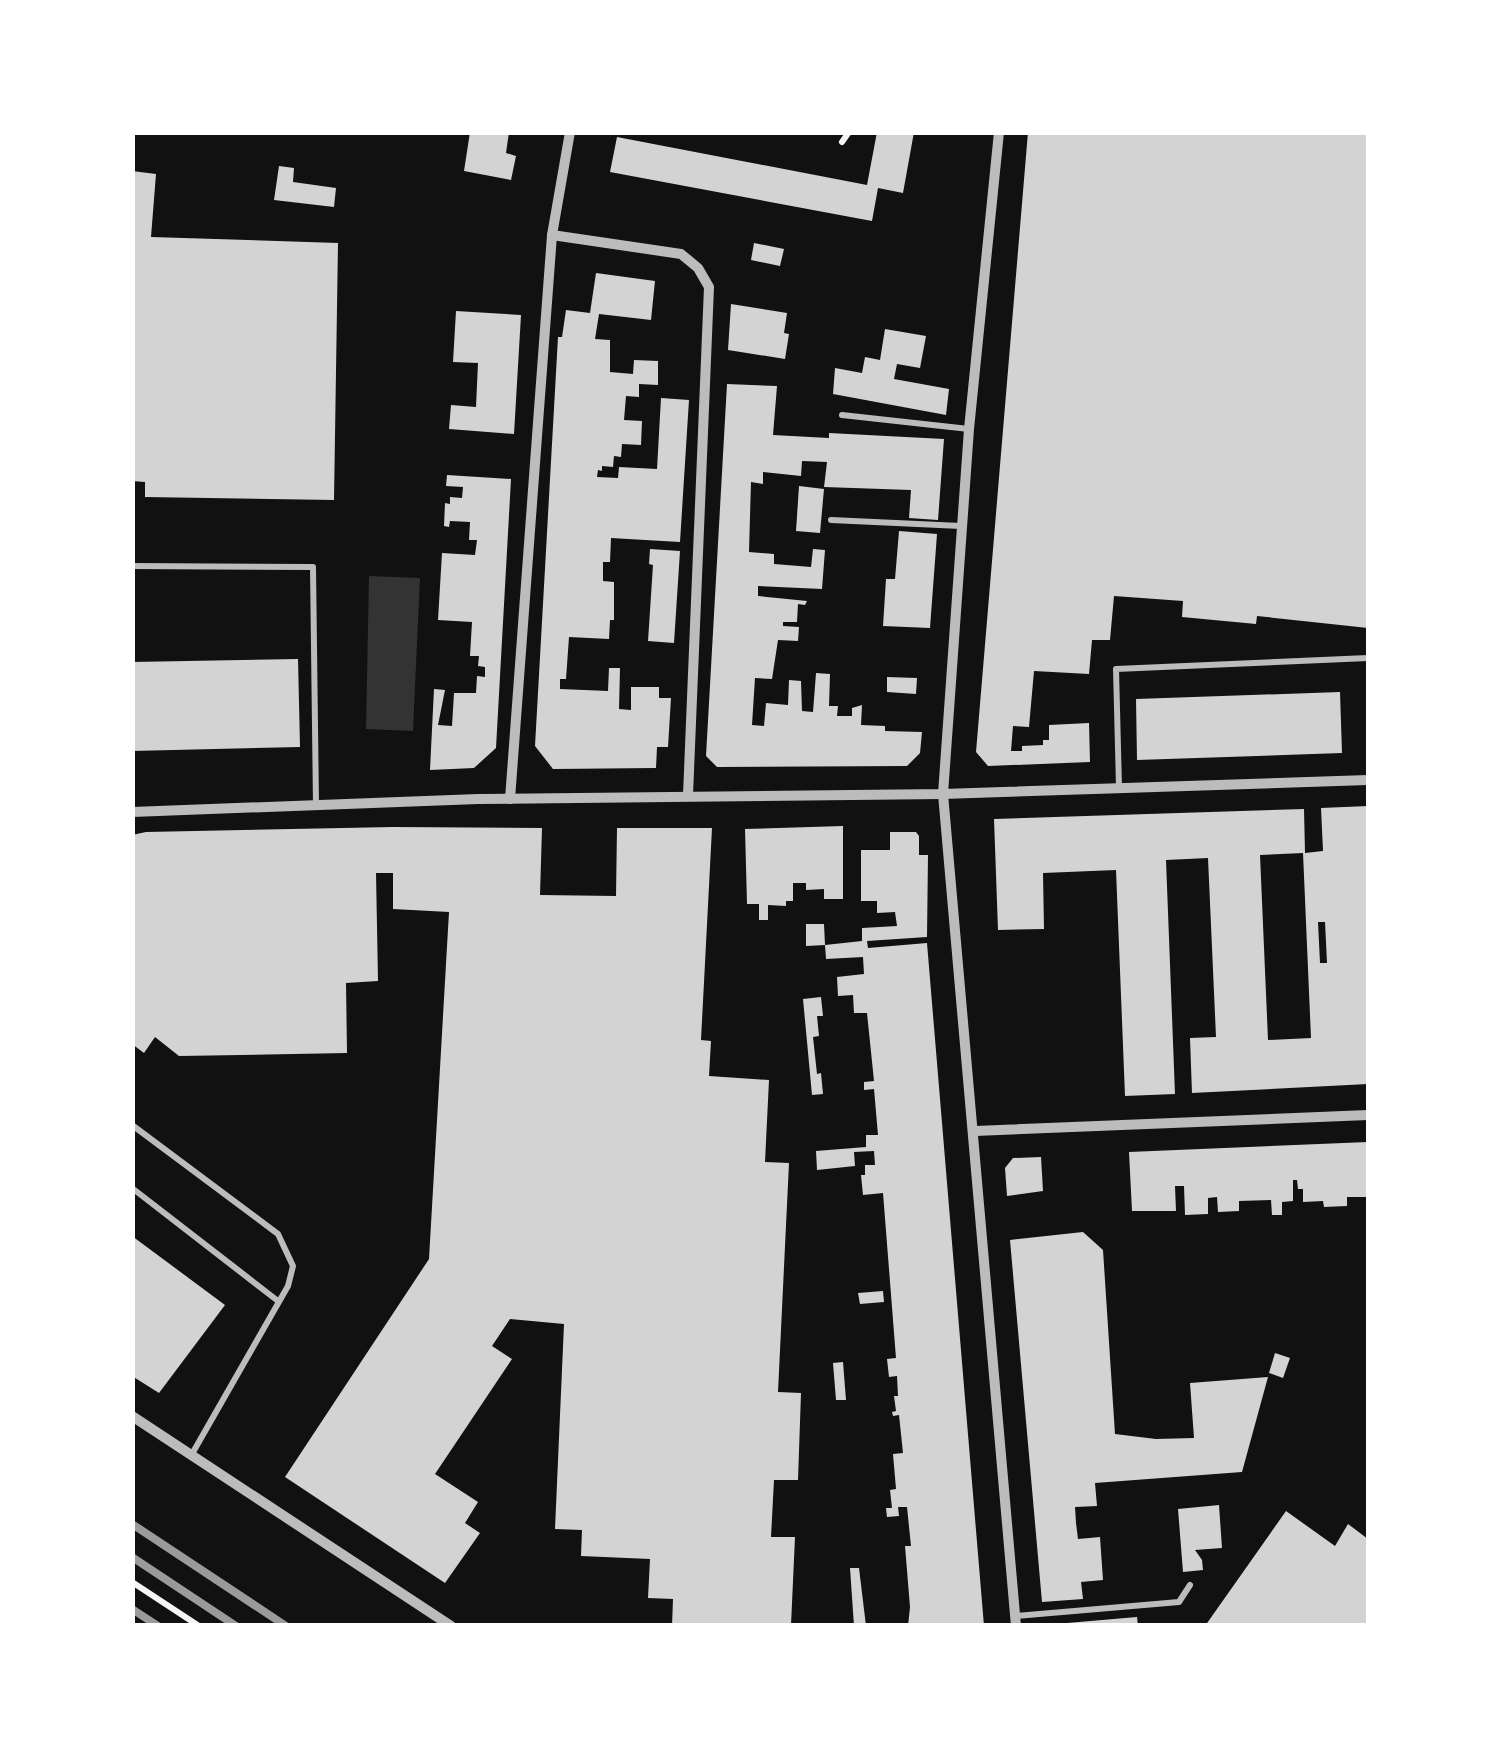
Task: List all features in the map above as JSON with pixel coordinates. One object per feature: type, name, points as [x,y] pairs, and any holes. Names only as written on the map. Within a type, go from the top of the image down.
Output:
[{"type":"street","points":[[510,799],[552,235],[570,132]]},
{"type":"street","points":[[999,132],[969,429],[943,794],[1016,1620]]},
{"type":"street","points":[[552,235],[680,254],[698,268],[709,286],[688,795]]},
{"type":"street","points":[[132,812],[316,804],[688,795],[943,794],[1368,780]]},
{"type":"street","points":[[974,1131],[1368,1115]]},
{"type":"street","points":[[132,1416],[451,1626]]},
{"type":"lane","points":[[842,416],[969,429]]},
{"type":"lane","points":[[831,520],[962,526]]},
{"type":"lane","points":[[132,566],[313,567],[316,804]]},
{"type":"lane","points":[[1119,788],[1116,669],[1368,658]]},
{"type":"lane","points":[[132,1126],[278,1234],[293,1266],[292,1276],[191,1455]]},
{"type":"lane","points":[[132,1188],[278,1300]]},
{"type":"lane","points":[[1016,1620],[1178,1602],[1190,1585]]},
{"type":"path","points":[[842,142],[849,132]]},
{"type":"path","points":[[132,1582],[199,1626]]},
{"type":"shaded area","points":[[369,576],[420,578],[413,731],[366,729]]},
{"type":"building","points":[[470,132],[509,132],[506,153],[516,156],[511,180],[464,171]]},
{"type":"building","points":[[877,132],[914,132],[903,193],[878,188],[872,221],[610,172],[617,137],[867,185]]},
{"type":"building","points":[[1028,132],[1368,132],[1368,628],[1257,616],[1256,624],[1182,617],[1183,601],[1114,596],[1110,640],[1092,640],[1089,674],[1034,671],[1029,727],[1013,726],[1011,751],[1022,751],[1022,746],[1043,745],[1043,740],[1049,740],[1049,725],[1089,723],[1090,762],[988,766],[976,752]]},
{"type":"building","points":[[279,166],[294,168],[293,182],[336,188],[334,207],[274,200]]},
{"type":"building","points":[[132,171],[156,174],[151,237],[338,243],[334,500],[145,497],[145,482],[132,481]]},
{"type":"building","points":[[754,243],[784,249],[780,266],[751,260]]},
{"type":"building","points":[[596,273],[655,281],[651,320],[599,314],[595,339],[610,340],[610,372],[633,374],[634,360],[658,361],[658,385],[639,384],[639,397],[626,396],[624,420],[642,421],[641,445],[622,444],[621,457],[614,456],[613,467],[602,466],[597,477],[618,478],[619,467],[657,469],[661,398],[689,400],[680,542],[611,538],[610,562],[603,562],[603,581],[614,582],[614,620],[610,620],[609,639],[569,637],[566,679],[560,679],[560,689],[608,691],[609,668],[620,668],[619,709],[631,710],[631,687],[659,687],[659,698],[671,698],[668,747],[657,747],[656,768],[553,769],[535,746],[558,337],[562,337],[566,310],[590,313]]},
{"type":"building","points":[[731,304],[787,313],[785,359],[728,350]]},
{"type":"building","points":[[456,311],[521,315],[514,434],[449,429],[451,405],[476,407],[478,363],[453,362]]},
{"type":"building","points":[[885,329],[926,336],[920,368],[897,364],[894,379],[949,389],[946,415],[833,394],[835,368],[862,373],[865,357],[880,360]]},
{"type":"building","points":[[727,384],[777,386],[773,435],[829,438],[829,433],[944,439],[938,520],[909,518],[911,490],[824,487],[827,462],[802,461],[801,476],[763,472],[763,484],[751,482],[749,552],[774,554],[774,564],[811,567],[813,549],[825,550],[822,589],[758,586],[758,596],[807,601],[805,605],[798,604],[797,622],[783,622],[783,626],[799,627],[798,641],[778,640],[772,679],[755,678],[752,725],[764,726],[766,703],[788,705],[789,680],[801,681],[802,711],[813,712],[816,673],[830,674],[829,706],[838,706],[837,716],[852,716],[852,708],[862,705],[861,725],[885,726],[885,731],[922,732],[920,753],[907,766],[717,767],[706,756]]},
{"type":"building","points":[[447,475],[511,479],[496,748],[474,768],[430,770],[434,689],[445,690],[438,725],[452,726],[454,693],[476,693],[477,676],[485,677],[485,667],[478,666],[479,656],[470,656],[472,622],[438,620],[442,553],[475,555],[477,540],[469,540],[470,522],[450,521],[449,527],[444,526],[445,503],[450,504],[450,497],[462,498],[463,487],[446,486]]},
{"type":"building","points":[[799,486],[824,489],[820,533],[796,531]]},
{"type":"building","points":[[899,531],[937,534],[930,628],[883,626],[886,579],[895,579]]},
{"type":"building","points":[[650,549],[680,551],[674,643],[648,641],[653,565],[649,564]]},
{"type":"building","points":[[298,659],[300,747],[132,751],[132,662]]},
{"type":"building","points":[[887,677],[917,678],[916,694],[887,692]]},
{"type":"building","points":[[1340,692],[1342,753],[1137,760],[1136,699]]},
{"type":"building","points":[[1368,806],[1368,1084],[1192,1093],[1190,1038],[1216,1037],[1208,858],[1166,860],[1175,1094],[1125,1096],[1116,870],[1043,873],[1044,929],[998,930],[994,819],[1304,809],[1305,853],[1323,851],[1321,808]],"holes":[[[1303,853],[1311,1038],[1268,1040],[1260,855]],[[1318,922],[1325,922],[1327,963],[1320,963]]]},
{"type":"building","points":[[843,826],[843,899],[824,899],[824,889],[806,890],[806,883],[793,883],[793,901],[786,901],[786,906],[768,905],[768,920],[759,920],[759,904],[747,904],[745,829]]},
{"type":"building","points":[[393,827],[542,828],[540,895],[616,896],[617,828],[712,828],[701,1040],[711,1041],[709,1076],[769,1080],[765,1162],[789,1163],[778,1392],[801,1393],[798,1480],[774,1480],[771,1537],[795,1537],[791,1625],[672,1626],[673,1599],[648,1598],[650,1559],[581,1556],[582,1530],[555,1529],[564,1324],[510,1319],[492,1346],[512,1359],[435,1474],[478,1502],[465,1523],[480,1533],[445,1583],[285,1477],[429,1259],[449,912],[393,909],[393,873],[376,873],[378,981],[346,983],[347,1053],[179,1056],[155,1037],[144,1053],[132,1044],[132,835]]},
{"type":"building","points":[[890,832],[916,832],[919,855],[928,855],[927,937],[867,941],[868,948],[927,943],[984,1626],[908,1626],[905,1546],[911,1546],[907,1507],[898,1507],[899,1516],[887,1517],[886,1508],[892,1508],[890,1490],[896,1489],[893,1454],[903,1453],[899,1415],[893,1416],[892,1412],[896,1411],[897,1376],[889,1377],[887,1359],[896,1358],[883,1193],[863,1195],[861,1175],[865,1175],[865,1165],[875,1165],[874,1151],[854,1152],[855,1166],[817,1170],[816,1151],[866,1147],[866,1135],[878,1135],[874,1089],[864,1090],[864,1082],[874,1081],[867,1013],[854,1013],[853,995],[838,996],[837,977],[864,974],[863,957],[826,959],[825,945],[862,941],[862,928],[897,926],[895,912],[877,913],[877,901],[861,901],[861,850],[890,850]]},
{"type":"building","points":[[806,924],[824,924],[825,945],[806,946]]},
{"type":"building","points":[[821,997],[823,1016],[817,1016],[819,1036],[813,1037],[823,1094],[812,1095],[803,999]]},
{"type":"building","points":[[1368,1142],[1368,1197],[1347,1197],[1347,1206],[1324,1207],[1323,1201],[1303,1202],[1303,1189],[1298,1189],[1297,1180],[1293,1180],[1293,1201],[1282,1202],[1282,1215],[1272,1215],[1271,1200],[1239,1201],[1239,1211],[1218,1212],[1217,1197],[1208,1198],[1208,1214],[1185,1215],[1184,1186],[1175,1186],[1176,1211],[1132,1211],[1129,1152]]},
{"type":"building","points":[[1041,1157],[1043,1191],[1007,1196],[1005,1168],[1013,1158]]},
{"type":"building","points":[[1083,1232],[1103,1250],[1115,1434],[1194,1438],[1190,1383],[1268,1377],[1242,1472],[1095,1483],[1097,1506],[1075,1507],[1076,1523],[1078,1539],[1100,1537],[1103,1580],[1081,1582],[1083,1599],[1042,1602],[1010,1240]]},
{"type":"building","points":[[132,1236],[225,1305],[159,1393],[132,1376]]},
{"type":"building","points":[[883,1291],[884,1302],[860,1304],[858,1293]]},
{"type":"building","points":[[1275,1353],[1290,1358],[1283,1378],[1269,1373]]},
{"type":"building","points":[[843,1362],[846,1400],[836,1400],[833,1363]]},
{"type":"building","points":[[1219,1505],[1222,1548],[1195,1550],[1203,1570],[1183,1572],[1178,1509]]},
{"type":"building","points":[[1286,1511],[1335,1546],[1348,1524],[1368,1539],[1368,1626],[1205,1626]]},
{"type":"building","points":[[850,1568],[859,1568],[866,1626],[854,1626]]},
{"type":"building","points":[[1137,1617],[1138,1626],[1067,1626],[1067,1623]]},
{"type":"railway","points":[[132,1524],[286,1626]]},
{"type":"railway","points":[[132,1557],[236,1626]]},
{"type":"railway","points":[[132,1609],[158,1626]]}]
